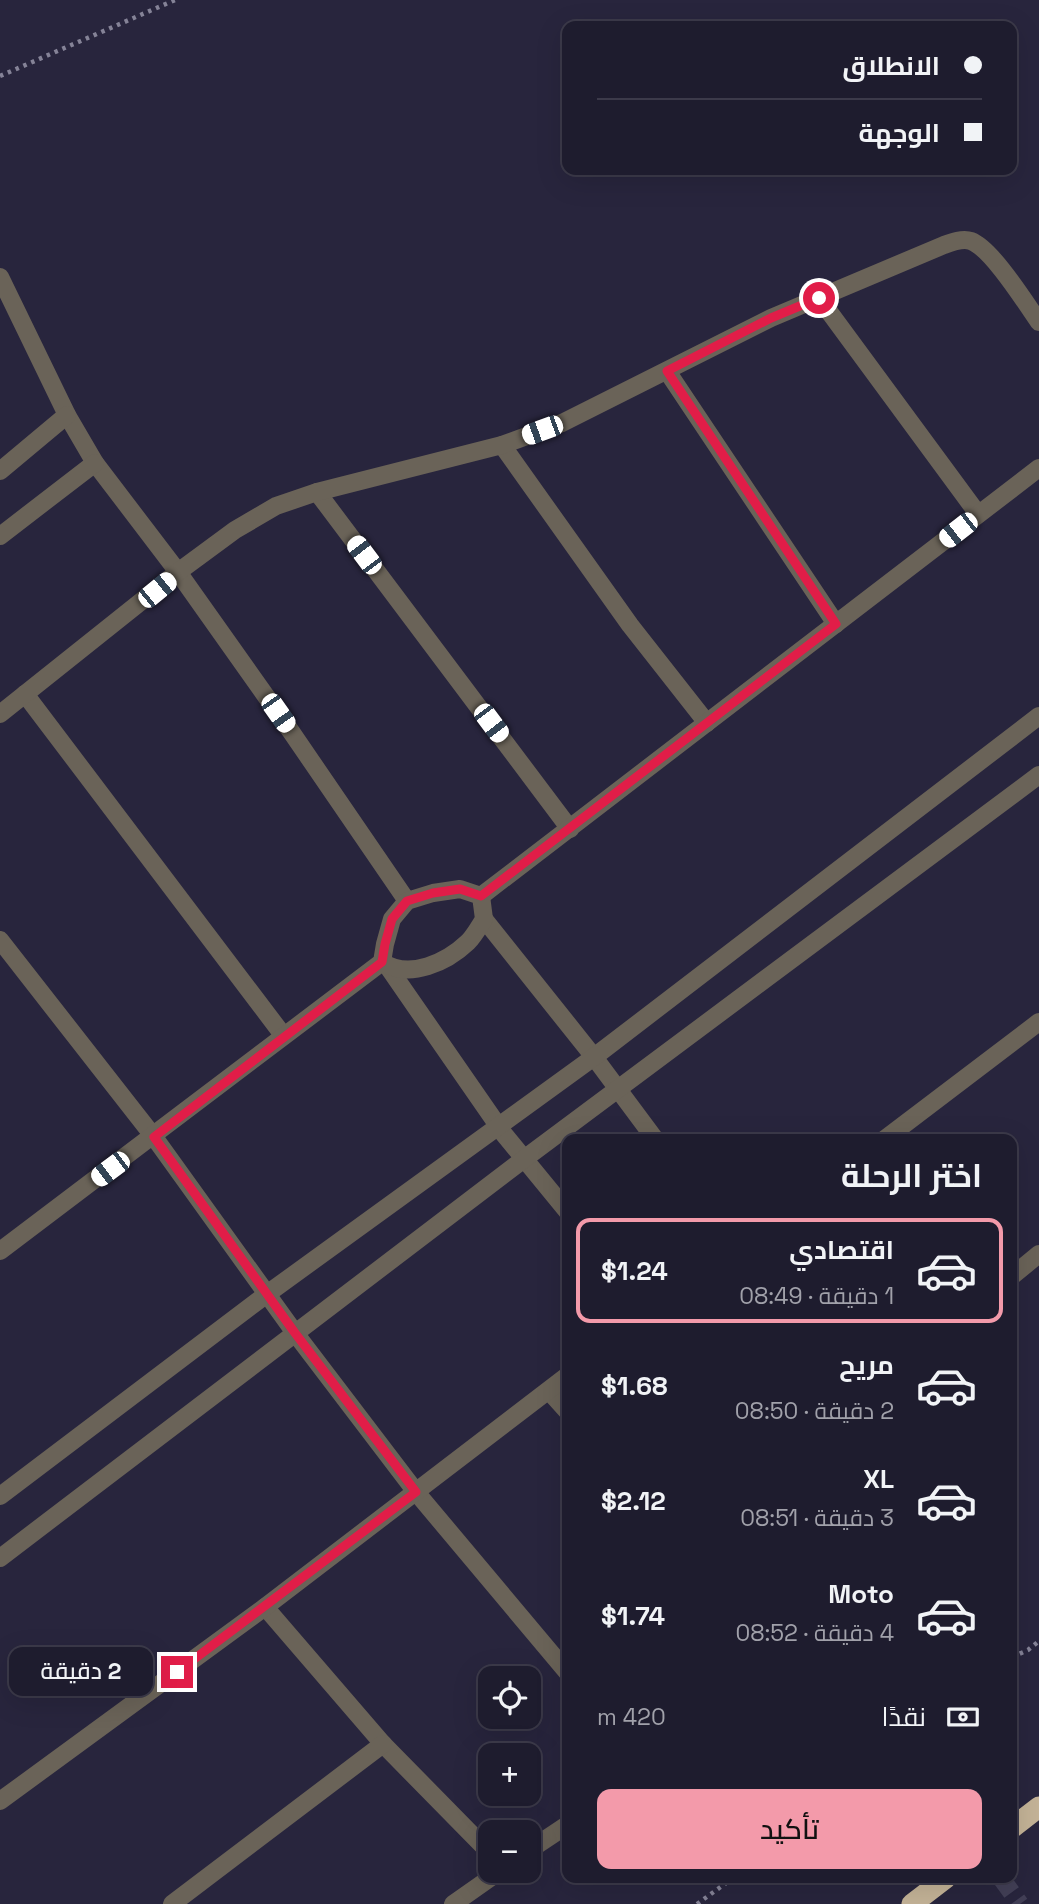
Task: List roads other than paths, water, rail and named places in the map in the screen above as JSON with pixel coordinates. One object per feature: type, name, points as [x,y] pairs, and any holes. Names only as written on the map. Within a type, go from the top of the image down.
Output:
[{"type":"highway","points":[[1017,1824],[1039,1807]]},
{"type":"highway","points":[[912,1904],[939,1883]]},
{"type":"street","points":[[0,714],[178,572],[235,530],[276,506],[317,492],[502,445],[562,423],[771,318],[944,245],[970,240],[992,257],[1039,322]]},
{"type":"street","points":[[0,277],[67,415],[95,463],[178,572],[407,901]]},
{"type":"street","points":[[819,298],[978,514]]},
{"type":"street","points":[[667,371],[836,624]]},
{"type":"street","points":[[0,471],[67,415]]},
{"type":"street","points":[[502,445],[630,625],[707,723]]},
{"type":"street","points":[[0,536],[95,463]]},
{"type":"street","points":[[481,896],[1039,468]]},
{"type":"street","points":[[317,492],[570,828]]},
{"type":"street","points":[[26,694],[283,1035]]},
{"type":"street","points":[[0,1496],[267,1294],[594,1057],[1039,716]]},
{"type":"street","points":[[0,1558],[524,1159],[1039,775]]},
{"type":"street","points":[[481,896],[460,889],[407,901],[392,919],[385,944],[384,963],[498,1125],[562,1205]]},
{"type":"street","points":[[481,896],[484,919],[651,1134]]},
{"type":"street","points":[[0,1251],[154,1137],[283,1035],[384,963],[408,969],[431,966],[469,941],[484,919]]},
{"type":"street","points":[[0,940],[154,1137],[295,1333],[416,1492],[562,1666]]},
{"type":"street","points":[[892,1134],[1039,1022]]},
{"type":"street","points":[[1017,1272],[1039,1254]]},
{"type":"street","points":[[0,1801],[265,1607],[562,1380]]},
{"type":"street","points":[[549,1391],[562,1405]]},
{"type":"street","points":[[265,1607],[383,1744],[478,1841]]},
{"type":"street","points":[[172,1904],[383,1744]]},
{"type":"street","points":[[541,1842],[562,1828]]},
{"type":"street","points":[[453,1904],[483,1883]]},
{"type":"tunnel","points":[[1005,1883],[1020,1904]]}]
